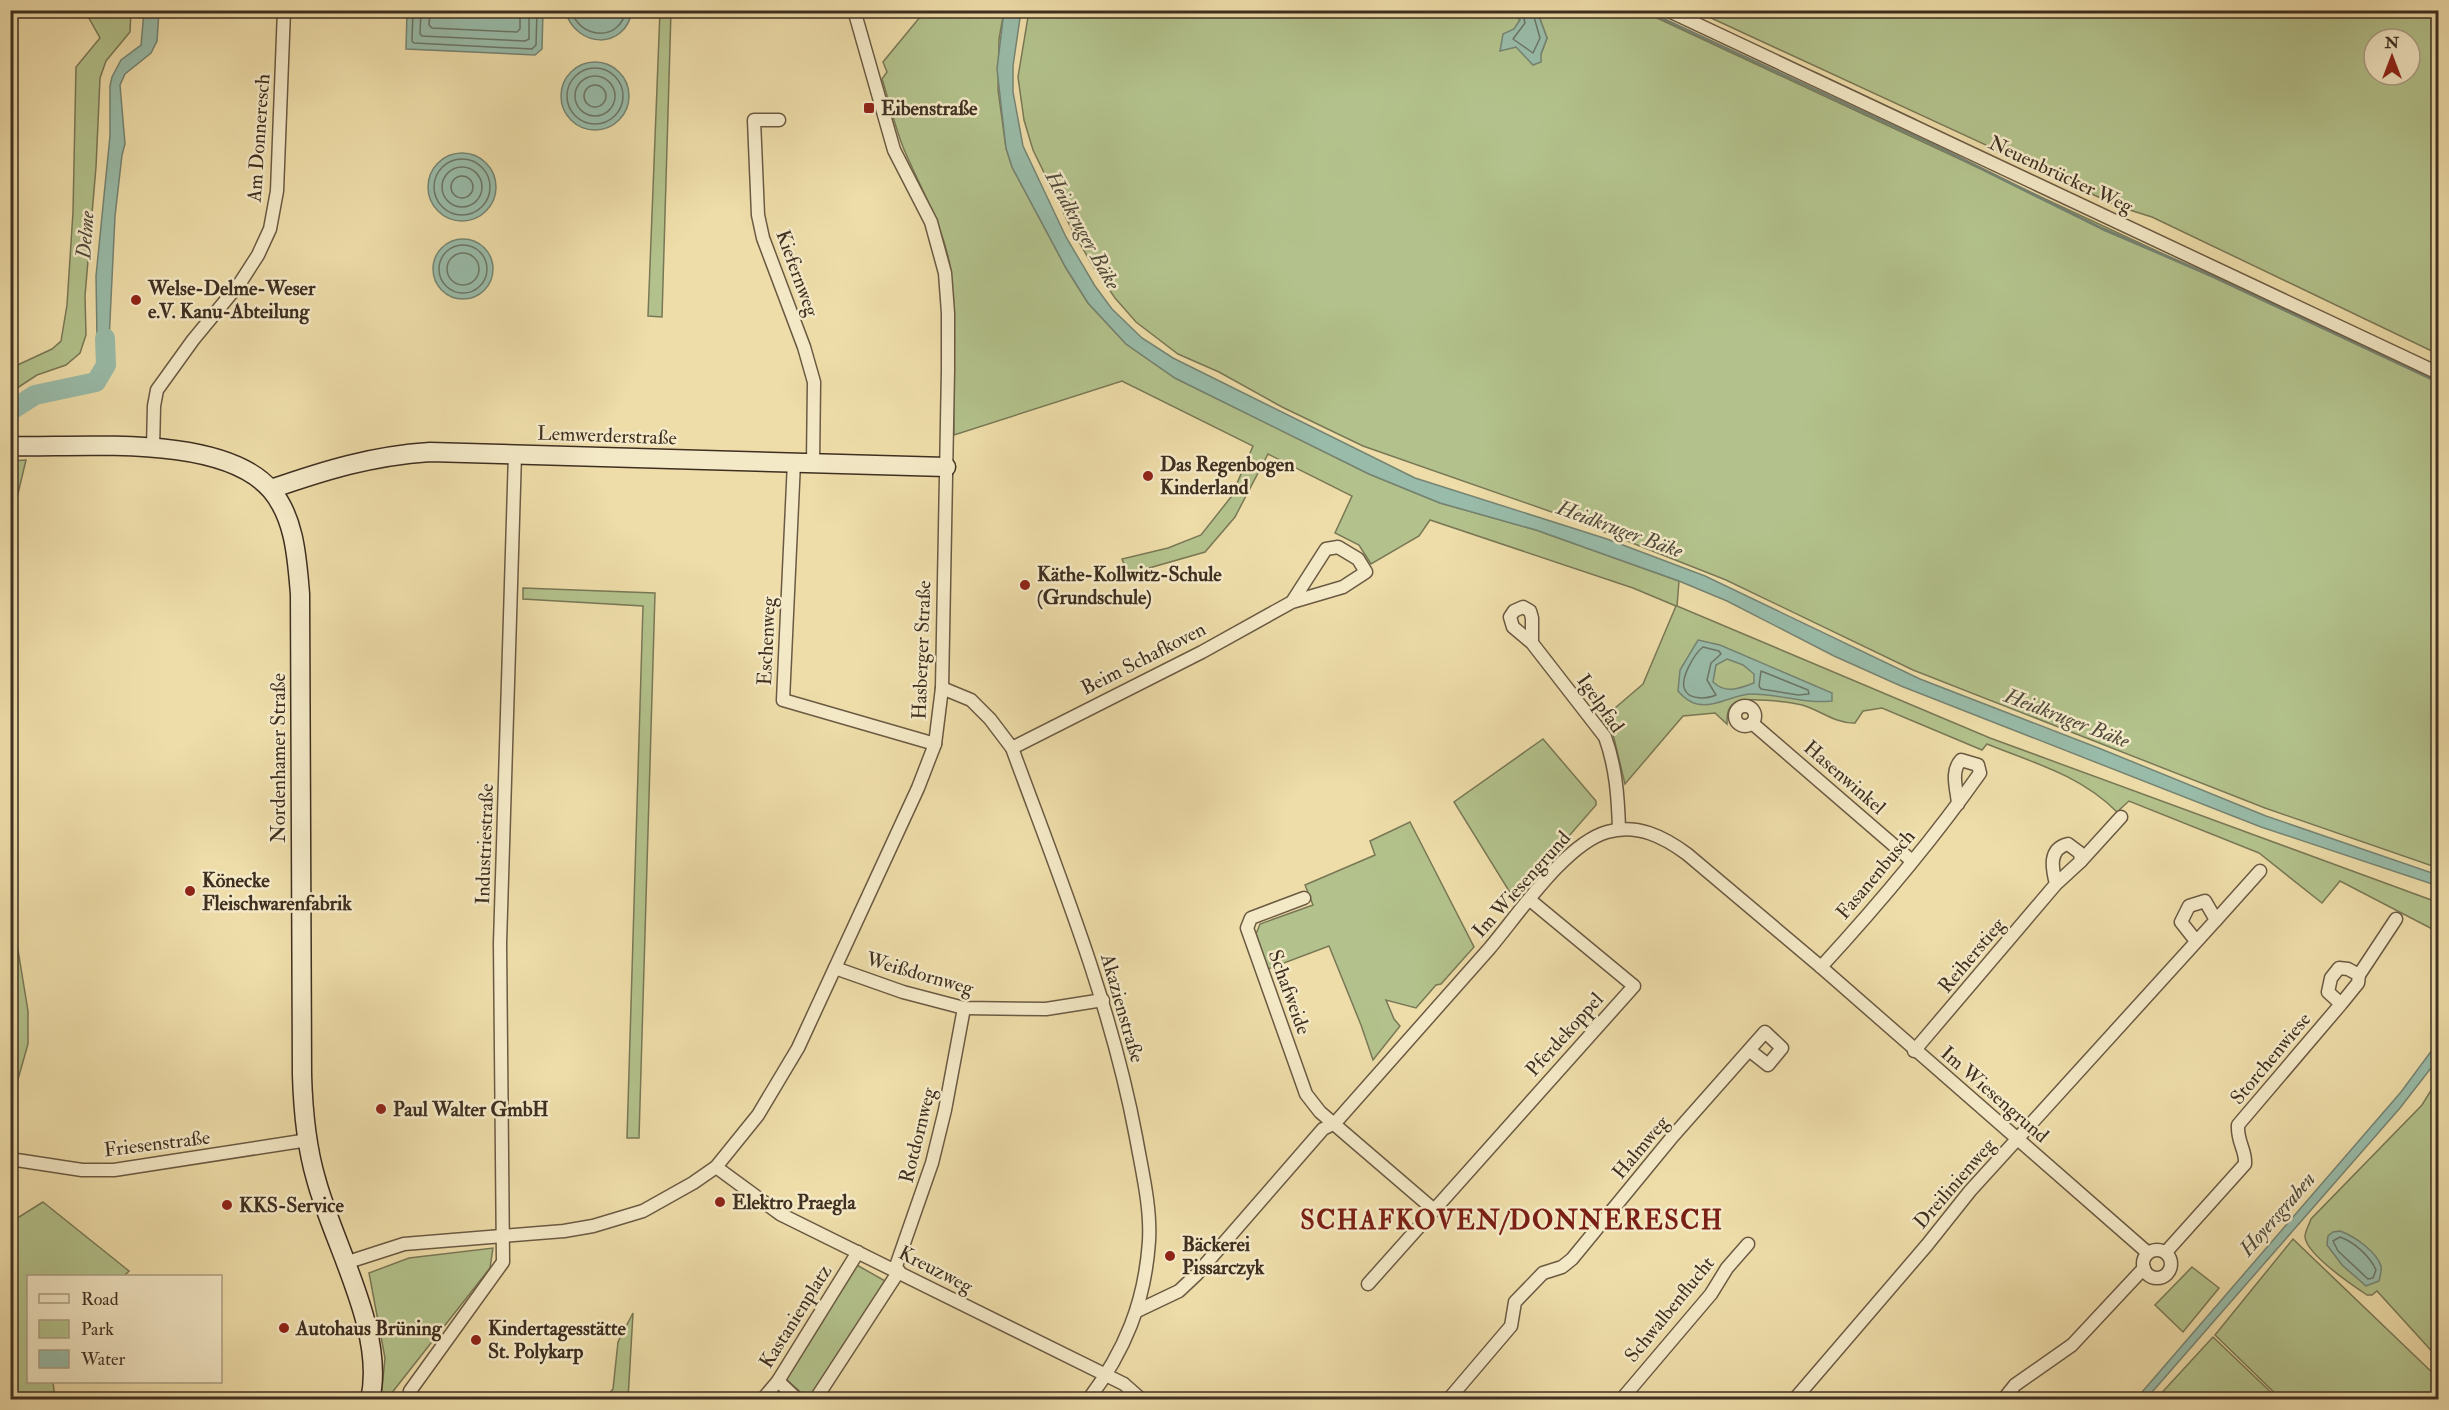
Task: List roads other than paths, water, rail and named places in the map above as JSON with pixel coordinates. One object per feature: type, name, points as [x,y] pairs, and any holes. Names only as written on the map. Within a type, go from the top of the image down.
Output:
[{"type":"street","name":"Am Donneresch","points":[[153,448],[154,406],[158,390],[193,340],[240,283],[258,255],[270,229],[278,181],[284,10]]},
{"type":"street","name":"Hasberger Straße","points":[[345,1263],[404,1244],[564,1231],[625,1217],[662,1202],[716,1167],[758,1115],[782,1078],[918,788],[935,744],[942,688],[948,313],[942,258],[932,222],[894,150],[854,10]]},
{"type":"street","name":"Neuenbrücker Weg","points":[[1667,10],[2439,373]]},
{"type":"street","name":"Kiefernweg","points":[[779,120],[754,120],[755,196],[763,238],[804,347],[814,382],[813,463]]},
{"type":"street","name":"Nordenhamer Straße","points":[[13,446],[153,448],[179,450],[224,460],[244,468],[270,489],[290,524],[300,594],[302,1075],[308,1140],[315,1179],[367,1327],[373,1361],[370,1400]]},
{"type":"street","name":"Lemwerderstraße","points":[[270,489],[323,471],[395,454],[430,452],[946,467]]},
{"type":"street","name":"Industriestraße","points":[[502,1235],[500,943],[515,454]]},
{"type":"street","name":"Eschenweg","points":[[794,462],[783,700],[935,744]]},
{"type":"street","name":"Beim Schafkoven","points":[[1012,748],[1202,652],[1292,602],[1343,587],[1366,572],[1358,559],[1338,547],[1326,549],[1292,602]]},
{"type":"street","name":"Igelpfad","points":[[1532,643],[1605,737],[1618,786],[1619,829]]},
{"type":"street","name":"Akazienstraße","points":[[942,688],[970,700],[990,718],[1012,748],[1103,1000],[1132,1116],[1146,1193],[1149,1239],[1137,1311],[1106,1376],[1088,1400]]},
{"type":"street","name":"Hasenwinkel","points":[[1752,723],[1912,861]]},
{"type":"street","name":"Fasanenbusch","points":[[1821,967],[1958,804]]},
{"type":"street","name":"Reiherstieg","points":[[1914,1051],[2056,884],[2121,818]]},
{"type":"street","name":"Im Wiesengrund","points":[[1137,1311],[1179,1291],[1196,1275],[1323,1129],[1335,1123],[1565,860],[1584,842],[1619,829],[1650,833],[1669,841],[1821,967],[1914,1051],[2148,1253]]},
{"type":"street","points":[[2056,884],[2052,867],[2053,855],[2061,846],[2068,844],[2080,853],[2081,861]]},
{"type":"street","name":"Dreilinienweg","points":[[1794,1400],[1970,1191],[2260,871]]},
{"type":"street","name":"Schafweide","points":[[1304,898],[1251,918],[1246,928],[1306,1094],[1320,1112],[1335,1123]]},
{"type":"street","name":"Pferdekoppel","points":[[1368,1284],[1634,986],[1530,900]]},
{"type":"street","points":[[2196,941],[2181,922],[2189,906],[2205,902],[2216,920]]},
{"type":"street","name":"Storchenwiese","points":[[2166,1252],[2245,1164],[2244,1153],[2238,1142],[2238,1125],[2358,983],[2359,975],[2396,919]]},
{"type":"street","name":"Weißdornweg","points":[[835,968],[903,992],[964,1008],[1046,1009],[1103,1000]]},
{"type":"street","points":[[2341,1004],[2328,992],[2331,978],[2339,968],[2348,969],[2359,975]]},
{"type":"street","name":"Rotdornweg","points":[[897,1270],[932,1163],[945,1110],[964,1008]]},
{"type":"street","name":"Halmweg","points":[[1448,1400],[1511,1326],[1515,1302],[1543,1273],[1562,1267],[1572,1259],[1673,1136],[1749,1050]]},
{"type":"street","points":[[1335,1123],[1433,1209]]},
{"type":"street","name":"Friesenstraße","points":[[10,1159],[82,1170],[114,1170],[308,1140]]},
{"type":"street","name":"Kreuzweg","points":[[716,1167],[780,1214],[1124,1384],[1142,1400]]},
{"type":"street","points":[[410,1391],[502,1262],[502,1235]]},
{"type":"street","name":"Schwalbenflucht","points":[[1621,1400],[1711,1294],[1727,1268],[1748,1244]]},
{"type":"street","points":[[2155,1249],[2166,1252],[2172,1264],[2165,1276],[2152,1277],[2144,1268],[2143,1261],[2148,1253],[2155,1249]]},
{"type":"street","name":"Kastanienplatz","points":[[762,1400],[778,1381],[858,1252]]},
{"type":"street","points":[[2003,1400],[2015,1385],[2072,1344],[2144,1268]]},
{"type":"street","points":[[815,1400],[897,1270]]},
{"type":"street","points":[[778,1381],[798,1400]]},
{"type":"water","points":[[565,10],[632,11],[628,24],[620,33],[600,40],[580,33],[571,24]]},
{"type":"water","points":[[1518,10],[1537,11],[1547,38],[1541,54],[1541,62],[1533,65],[1516,47],[1500,51],[1503,34],[1514,29],[1520,20],[1514,15]]},
{"type":"water","points":[[144,11],[159,11],[157,41],[151,53],[125,74],[120,85],[125,144],[115,216],[106,365],[97,338],[96,276],[110,136],[110,86],[121,60],[141,45]]},
{"type":"water","points":[[407,11],[543,11],[542,49],[535,55],[406,49]]},
{"type":"water","points":[[1004,11],[1021,11],[1013,66],[1013,92],[1023,146],[1066,237],[1095,286],[1112,309],[1142,338],[1173,358],[1415,478],[1607,539],[1705,576],[1920,679],[2266,816],[2438,875],[2438,886],[2261,827],[1901,686],[1834,656],[1727,601],[1679,581],[1536,530],[1440,503],[1369,474],[1175,378],[1126,344],[1088,303],[1066,268],[1012,167],[1006,148],[997,69]]},
{"type":"water","points":[[595,62],[608,65],[619,72],[626,83],[629,96],[626,109],[619,120],[608,127],[595,130],[582,127],[571,120],[564,109],[561,96],[564,83],[571,72],[582,65]]},
{"type":"water","points":[[462,153],[475,156],[486,163],[493,174],[496,187],[493,200],[486,211],[475,218],[462,221],[449,218],[438,211],[431,200],[428,187],[431,174],[438,163],[449,156]]},
{"type":"water","points":[[463,239],[480,244],[488,252],[493,269],[488,286],[480,294],[463,299],[446,294],[438,286],[433,269],[438,252],[446,244]]},
{"type":"water","points":[[1698,640],[1720,645],[1832,693],[1832,701],[1822,702],[1752,694],[1718,703],[1697,704],[1686,699],[1678,691],[1680,670]],"holes":[[[1727,659],[1743,665],[1754,674],[1754,683],[1727,689],[1713,682],[1716,665]]]},
{"type":"water","points":[[2438,1042],[2438,1059],[2400,1108],[2146,1399],[2136,1399],[2401,1092]]},
{"type":"water","points":[[2340,1231],[2358,1240],[2378,1260],[2381,1266],[2379,1281],[2366,1286],[2342,1265],[2327,1245],[2328,1236]]},
{"type":"waterway","points":[[1644,10],[1938,147],[2103,229],[2210,275],[2438,382]]},
{"type":"waterway","points":[[1815,73],[1915,120]]},
{"type":"waterway","name":"Delme","points":[[10,411],[35,395],[96,382],[106,365],[105,338]]},
{"type":"place","name":"Eibenstraße","points":[[869,108]]},
{"type":"place","name":"Welse-Delme-Weser e.V. Kanu-Abteilung","points":[[136,300]]},
{"type":"place","name":"Das Regenbogen Kinderland","points":[[1148,476]]},
{"type":"place","name":"Käthe-Kollwitz-Schule (Grundschule)","points":[[1025,585]]},
{"type":"place","name":"Könecke Fleischwarenfabrik","points":[[190,891]]},
{"type":"place","name":"Paul Walter GmbH","points":[[381,1109]]},
{"type":"place","name":"Elektro Praegla","points":[[720,1202]]},
{"type":"place","name":"KKS-Service","points":[[227,1205]]},
{"type":"place","name":"Bäckerei Pissarczyk","points":[[1170,1256]]},
{"type":"place","name":"Autohaus Brüning","points":[[284,1328]]},
{"type":"place","name":"Kindertagesstätte St. Polykarp","points":[[476,1340]]},
{"type":"district","name":"SCHAFKOVEN/DONNERESCH","points":[[1512,1220]]},
{"type":"water label","name":"Heidkruger Bäke","points":[[1083,230]]},
{"type":"water label","name":"Heidkruger Bäke","points":[[1620,529]]},
{"type":"water label","name":"Heidkruger Bäke","points":[[2067,718]]},
{"type":"water label","name":"Hoyersgraben","points":[[2277,1214]]}]
